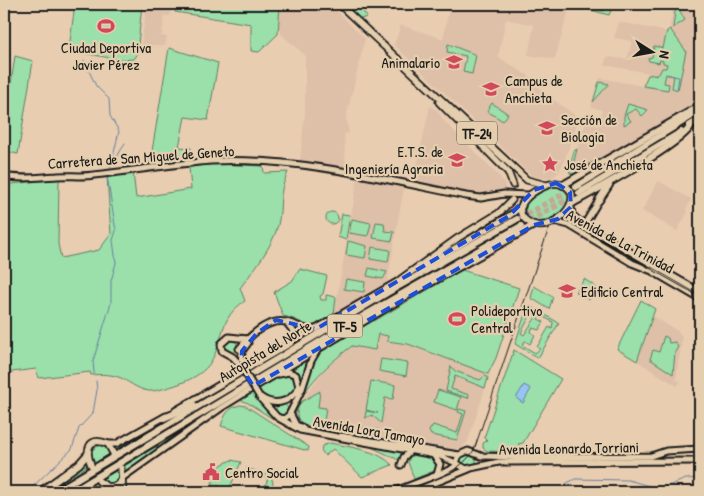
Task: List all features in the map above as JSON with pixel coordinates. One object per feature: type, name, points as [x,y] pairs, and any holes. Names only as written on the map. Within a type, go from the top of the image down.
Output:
[{"type":"highway","points":[[563,185],[700,106]]},
{"type":"highway","points":[[700,111],[578,190],[700,119]]},
{"type":"highway","points":[[599,200],[605,188],[689,130],[691,125]]},
{"type":"highway","points":[[571,206],[654,155]]},
{"type":"highway","name":"Autopista del Norte","points":[[55,492],[387,293],[517,219]]},
{"type":"highway","points":[[172,431],[187,426],[399,300],[534,225]]},
{"type":"highway","name":"Autopista del Norte","points":[[72,492],[374,309],[521,226]]},
{"type":"highway","points":[[378,293],[387,293]]},
{"type":"highway","points":[[350,315],[357,306]]},
{"type":"highway","points":[[264,381],[278,371]]},
{"type":"highway","points":[[164,418],[198,402],[207,401]]},
{"type":"highway","points":[[40,492],[80,464],[87,455]]},
{"type":"main road","name":"TF-24","points":[[339,4],[527,180],[539,185],[546,185]]},
{"type":"main road","points":[[427,86],[454,120],[508,172],[513,186]]},
{"type":"main road","name":"Carretera de San Miguel de Geneto","points":[[4,176],[18,179],[92,176],[162,166],[227,162],[288,164],[348,172],[481,198],[504,194],[514,197],[529,194]]},
{"type":"main road","points":[[527,180],[529,194]]},
{"type":"main road","points":[[230,356],[248,339],[273,321],[283,320],[311,330],[357,306],[509,216],[522,204],[529,194],[546,185],[556,183],[563,185],[570,192],[571,206],[554,221],[534,225],[524,218],[522,204],[514,197],[499,213],[458,238],[401,279]]},
{"type":"main road","points":[[584,225],[599,200]]},
{"type":"main road","name":"Avenida de La Trinidad","points":[[571,206],[572,216],[584,225],[700,292]]},
{"type":"main road","name":"Avenida de La Trinidad","points":[[554,221],[569,225],[632,263],[652,271],[700,299]]},
{"type":"main road","points":[[91,466],[87,455],[88,448],[95,442],[116,444],[292,343],[294,332],[283,320]]},
{"type":"main road","points":[[241,366],[242,351],[257,333]]},
{"type":"main road","points":[[248,339],[226,338],[221,344],[222,351],[241,366],[259,396],[277,417],[284,419],[290,412],[302,389],[311,361],[320,347]]},
{"type":"main road","points":[[236,339],[241,366]]},
{"type":"main road","points":[[109,490],[183,434],[264,381],[285,372],[296,375],[299,388],[293,396],[280,402],[274,408],[277,417]]},
{"type":"main road","points":[[259,396],[265,400],[287,404],[290,412]]},
{"type":"main road","name":"Avenida Lora Tamayo","points":[[290,412],[296,424],[308,430],[459,455]]},
{"type":"main road","name":"Avenida Lora Tamayo","points":[[277,417],[305,432],[432,454],[457,464]]},
{"type":"main road","points":[[108,444],[112,453]]},
{"type":"main road","name":"Avenida Leonardo Torriani","points":[[478,455],[651,456],[662,452],[700,449]]},
{"type":"main road","points":[[400,465],[410,451]]},
{"type":"main road","points":[[393,492],[437,475],[457,464],[459,455],[472,451],[478,455],[474,467],[413,492]]},
{"type":"main road","points":[[662,452],[660,459],[663,462]]},
{"type":"main road","points":[[432,454],[440,464],[437,475]]},
{"type":"main road","name":"Avenida Leonardo Torriani","points":[[474,467],[506,461],[700,461]]},
{"type":"main road","points":[[457,464],[463,469],[474,467]]},
{"type":"main road","points":[[120,468],[123,492]]},
{"type":"main road","points":[[99,482],[109,490]]},
{"type":"main road","points":[[92,492],[102,489],[114,492]]},
{"type":"highlighted area","points":[[556,183],[570,192],[571,207],[558,219],[534,225],[253,386],[241,366],[242,351],[257,333],[276,320],[316,329],[509,216],[534,190]]},
{"type":"shaded area","points":[[147,4],[156,4],[165,11],[167,8],[171,11],[170,16],[164,15],[162,35],[157,35],[167,37],[165,46],[141,44]]},
{"type":"shaded area","points":[[280,4],[330,4],[365,39],[346,118],[349,133],[344,134],[346,169],[299,169],[305,113],[305,55],[282,35],[278,24]]},
{"type":"shaded area","name":"Campus de Anchieta","points":[[450,4],[570,5],[555,59],[528,55],[534,25],[506,19],[498,57],[527,75],[547,95],[579,118],[563,164],[558,173],[550,179],[532,176],[394,45],[401,25],[443,39]]},
{"type":"shaded area","points":[[576,4],[613,4],[609,15],[576,6]]},
{"type":"shaded area","name":"Campus de Anchieta","points":[[674,4],[700,10],[700,100],[581,172],[569,172],[570,161],[574,151],[577,149],[586,121],[598,126],[602,110],[591,107],[600,78],[643,86],[649,73],[604,65],[607,57],[627,59],[632,41],[614,38],[619,22],[669,32]]},
{"type":"shaded area","points":[[430,106],[437,110],[443,120],[499,176],[506,190],[478,194],[417,182],[418,179],[415,179],[417,166]]},
{"type":"shaded area","points":[[358,176],[404,187],[387,283],[334,315]]},
{"type":"shaded area","points":[[658,181],[691,199],[686,210],[688,212],[677,231],[642,211]]},
{"type":"shaded area","points":[[653,316],[679,332],[682,338],[676,380],[681,381],[677,386],[637,361]]},
{"type":"shaded area","points":[[377,334],[388,336],[387,341],[408,344],[490,374],[468,441],[462,449],[452,450],[357,435],[357,433],[353,432],[352,435],[309,427],[298,422],[297,408],[324,369],[352,346]]},
{"type":"green space","name":"Ciudad Deportiva Javier Pérez","points":[[75,4],[142,4],[137,55],[134,59],[122,60],[71,51],[69,49]]},
{"type":"green space","points":[[177,4],[280,4],[278,34],[259,52],[251,51],[251,24],[175,12]]},
{"type":"green space","points":[[343,4],[358,4],[367,17],[360,19]]},
{"type":"green space","points":[[576,4],[604,11],[610,4],[613,5],[609,15],[576,6]]},
{"type":"green space","points":[[676,4],[689,8],[677,6],[685,20],[673,28]]},
{"type":"green space","points":[[670,29],[686,51],[678,90],[672,88],[674,76],[666,74],[664,83],[669,84],[668,90],[643,86],[648,75],[659,74],[662,68],[666,68],[667,64],[663,63],[663,61],[660,60],[659,63],[649,61],[648,58],[652,57],[654,46],[663,48],[667,31]]},
{"type":"green space","points":[[448,44],[476,55],[472,74],[463,72],[466,56],[447,52]]},
{"type":"green space","points":[[169,48],[218,63],[208,120],[185,117],[179,147],[191,148],[190,162],[150,163]]},
{"type":"green space","points":[[15,56],[33,61],[18,154],[4,151],[4,133]]},
{"type":"green space","points":[[599,82],[609,84],[593,102]]},
{"type":"green space","points":[[492,103],[508,114],[503,121],[487,111]]},
{"type":"green space","points":[[628,104],[648,110],[642,116],[636,109],[626,114],[631,121],[624,125],[624,116]]},
{"type":"green space","points":[[577,149],[574,161],[578,169],[589,164],[590,166],[575,175],[570,173],[569,169],[574,151]]},
{"type":"green space","points":[[214,164],[263,166],[264,173],[288,172],[282,187],[278,225],[272,241],[240,288],[245,301],[230,315],[215,354],[205,369],[184,382],[153,391],[140,389],[118,377],[91,375],[90,372],[39,378],[36,369],[4,373],[4,182],[11,184],[59,179],[58,244],[61,258],[99,250],[111,234],[107,176],[133,172],[136,198],[191,189],[189,167]]},
{"type":"green space","points":[[556,186],[565,190],[569,196],[569,202],[565,209],[550,219],[532,221],[525,214],[527,201],[539,191]]},
{"type":"green space","points":[[330,212],[334,212],[338,218],[334,224],[330,224],[326,220],[326,216]]},
{"type":"green space","points":[[342,214],[350,215],[346,240],[338,237]]},
{"type":"green space","points":[[352,219],[371,223],[368,236],[349,233]]},
{"type":"green space","points":[[376,222],[384,223],[385,231],[394,232],[392,241],[373,238]]},
{"type":"green space","points":[[348,241],[367,246],[365,258],[346,255]]},
{"type":"green space","points":[[372,247],[390,250],[388,262],[370,259]]},
{"type":"green space","points":[[369,268],[387,272],[383,279],[367,276]]},
{"type":"green space","points":[[300,269],[327,276],[323,294],[320,296],[321,300],[326,300],[326,295],[336,297],[334,315],[311,326],[283,316],[274,292],[292,281]]},
{"type":"green space","name":"Polideportivo Central","points":[[462,270],[519,288],[496,358],[488,374],[408,344],[387,341],[388,336],[378,334],[375,350],[352,346],[318,375],[304,394],[296,413],[294,413],[306,387],[311,364],[317,354],[373,319],[374,321]]},
{"type":"green space","points":[[346,279],[365,282],[364,292],[344,289]]},
{"type":"green space","points":[[584,279],[596,287],[589,300],[576,292]]},
{"type":"green space","points":[[534,286],[553,297],[549,309],[531,298]]},
{"type":"green space","points":[[641,300],[655,309],[637,361],[617,349]]},
{"type":"green space","points":[[528,305],[559,323],[538,358],[515,344]],"holes":[[[531,314],[536,317],[524,335],[521,333]],[[540,315],[553,322],[552,329],[549,327],[537,347],[540,349],[535,353],[522,345],[525,341],[530,344],[535,335],[531,332],[532,328],[539,330],[544,322],[538,319]]]},
{"type":"green space","points":[[664,336],[668,338],[669,343],[675,342],[678,347],[675,352],[673,374],[650,359],[653,350],[659,352]]},
{"type":"green space","points":[[230,339],[235,341],[237,346],[235,351],[230,353],[225,351],[223,346],[225,341]]},
{"type":"green space","points":[[514,350],[561,379],[523,443],[518,444],[520,446],[517,449],[500,452],[487,451],[483,448],[483,443],[487,441],[484,438]]},
{"type":"green space","points":[[310,358],[301,386],[297,374],[289,368]]},
{"type":"green space","points":[[381,359],[408,363],[406,376],[379,371]]},
{"type":"green space","points":[[451,366],[455,371],[480,380],[485,376],[488,378],[485,388],[455,376],[451,389],[469,395],[468,398],[446,391]]},
{"type":"green space","points":[[287,374],[295,379],[296,387],[287,396],[276,400],[271,399],[265,397],[257,388]]},
{"type":"green space","points":[[371,381],[395,385],[393,399],[385,398],[381,423],[372,415],[365,418],[366,411],[378,413],[366,410]]},
{"type":"green space","points":[[438,390],[461,397],[457,410],[434,402]]},
{"type":"green space","points":[[253,391],[266,410],[286,427],[248,403],[238,399]]},
{"type":"green space","points":[[320,391],[318,407],[326,408],[323,429],[305,425],[298,419],[297,415],[301,402]]},
{"type":"green space","points":[[280,404],[284,404],[288,410],[284,416],[280,416],[276,412],[276,408]]},
{"type":"green space","points":[[240,405],[246,406],[309,447],[308,451],[221,426],[228,412]]},
{"type":"green space","points":[[459,409],[466,411],[457,440],[431,435],[429,431],[433,425],[457,433],[463,414],[458,412]]},
{"type":"green space","points":[[174,416],[115,451],[114,449],[144,430]]},
{"type":"green space","points":[[191,425],[192,427],[125,472],[123,467]]},
{"type":"green space","points":[[363,427],[372,433],[378,429],[376,438],[362,436]]},
{"type":"green space","points":[[330,443],[372,453],[380,456],[392,465],[362,477],[333,449],[325,456],[321,450],[322,446]]},
{"type":"green space","points":[[100,445],[106,448],[110,454],[94,464],[91,450]]},
{"type":"green space","points":[[371,447],[405,452],[401,461]]},
{"type":"green space","points":[[467,453],[476,456],[476,463],[469,467],[461,466],[458,460]]},
{"type":"green space","points":[[415,455],[433,458],[437,464],[434,471],[414,479],[408,462],[410,457]]},
{"type":"green space","points":[[231,460],[241,462],[229,490],[212,483],[221,465]]},
{"type":"green space","points":[[84,465],[87,466],[57,487],[45,492]]},
{"type":"green space","points":[[246,468],[271,476],[273,483],[269,492],[263,492],[268,478]]},
{"type":"green space","points":[[118,470],[118,479],[113,483],[108,484],[102,479]]},
{"type":"water","points":[[524,385],[531,389],[523,403],[516,398]]},
{"type":"waterway","points":[[84,60],[96,86],[109,99],[110,116],[119,131],[110,170]]},
{"type":"waterway","points":[[668,75],[679,77],[677,90]]},
{"type":"waterway","points":[[113,164],[125,143]]},
{"type":"waterway","points":[[94,373],[93,361],[111,303],[111,281],[116,263],[113,240],[116,231],[107,176]]},
{"type":"waterway","points":[[27,492],[72,449],[79,428],[93,413],[97,390],[96,381]]},
{"type":"waterway","points":[[559,492],[567,483],[575,479],[628,480],[660,489],[686,479],[700,478]]},
{"type":"tunnel","points":[[518,219],[573,189]]},
{"type":"tunnel","points":[[521,226],[579,193]]},
{"type":"tram line","points":[[574,225],[700,297]]},
{"type":"tram line","points":[[398,492],[450,472],[467,459],[474,450],[549,228]]},
{"type":"place","name":"Ciudad Deportiva Javier Pérez","points":[[106,26]]},
{"type":"place","name":"Animalario","points":[[454,62]]},
{"type":"place","name":"Campus de Anchieta","points":[[491,89]]},
{"type":"place","name":"Sección de Biologia","points":[[547,128]]},
{"type":"place","name":"E.T.S. de Ingeniería Agraria","points":[[457,160]]},
{"type":"place","name":"José de Anchieta","points":[[550,164]]},
{"type":"place","name":"Edificio Central","points":[[567,291]]},
{"type":"place","name":"Polideportivo Central","points":[[457,319]]},
{"type":"place","name":"Centro Social","points":[[211,472]]}]
